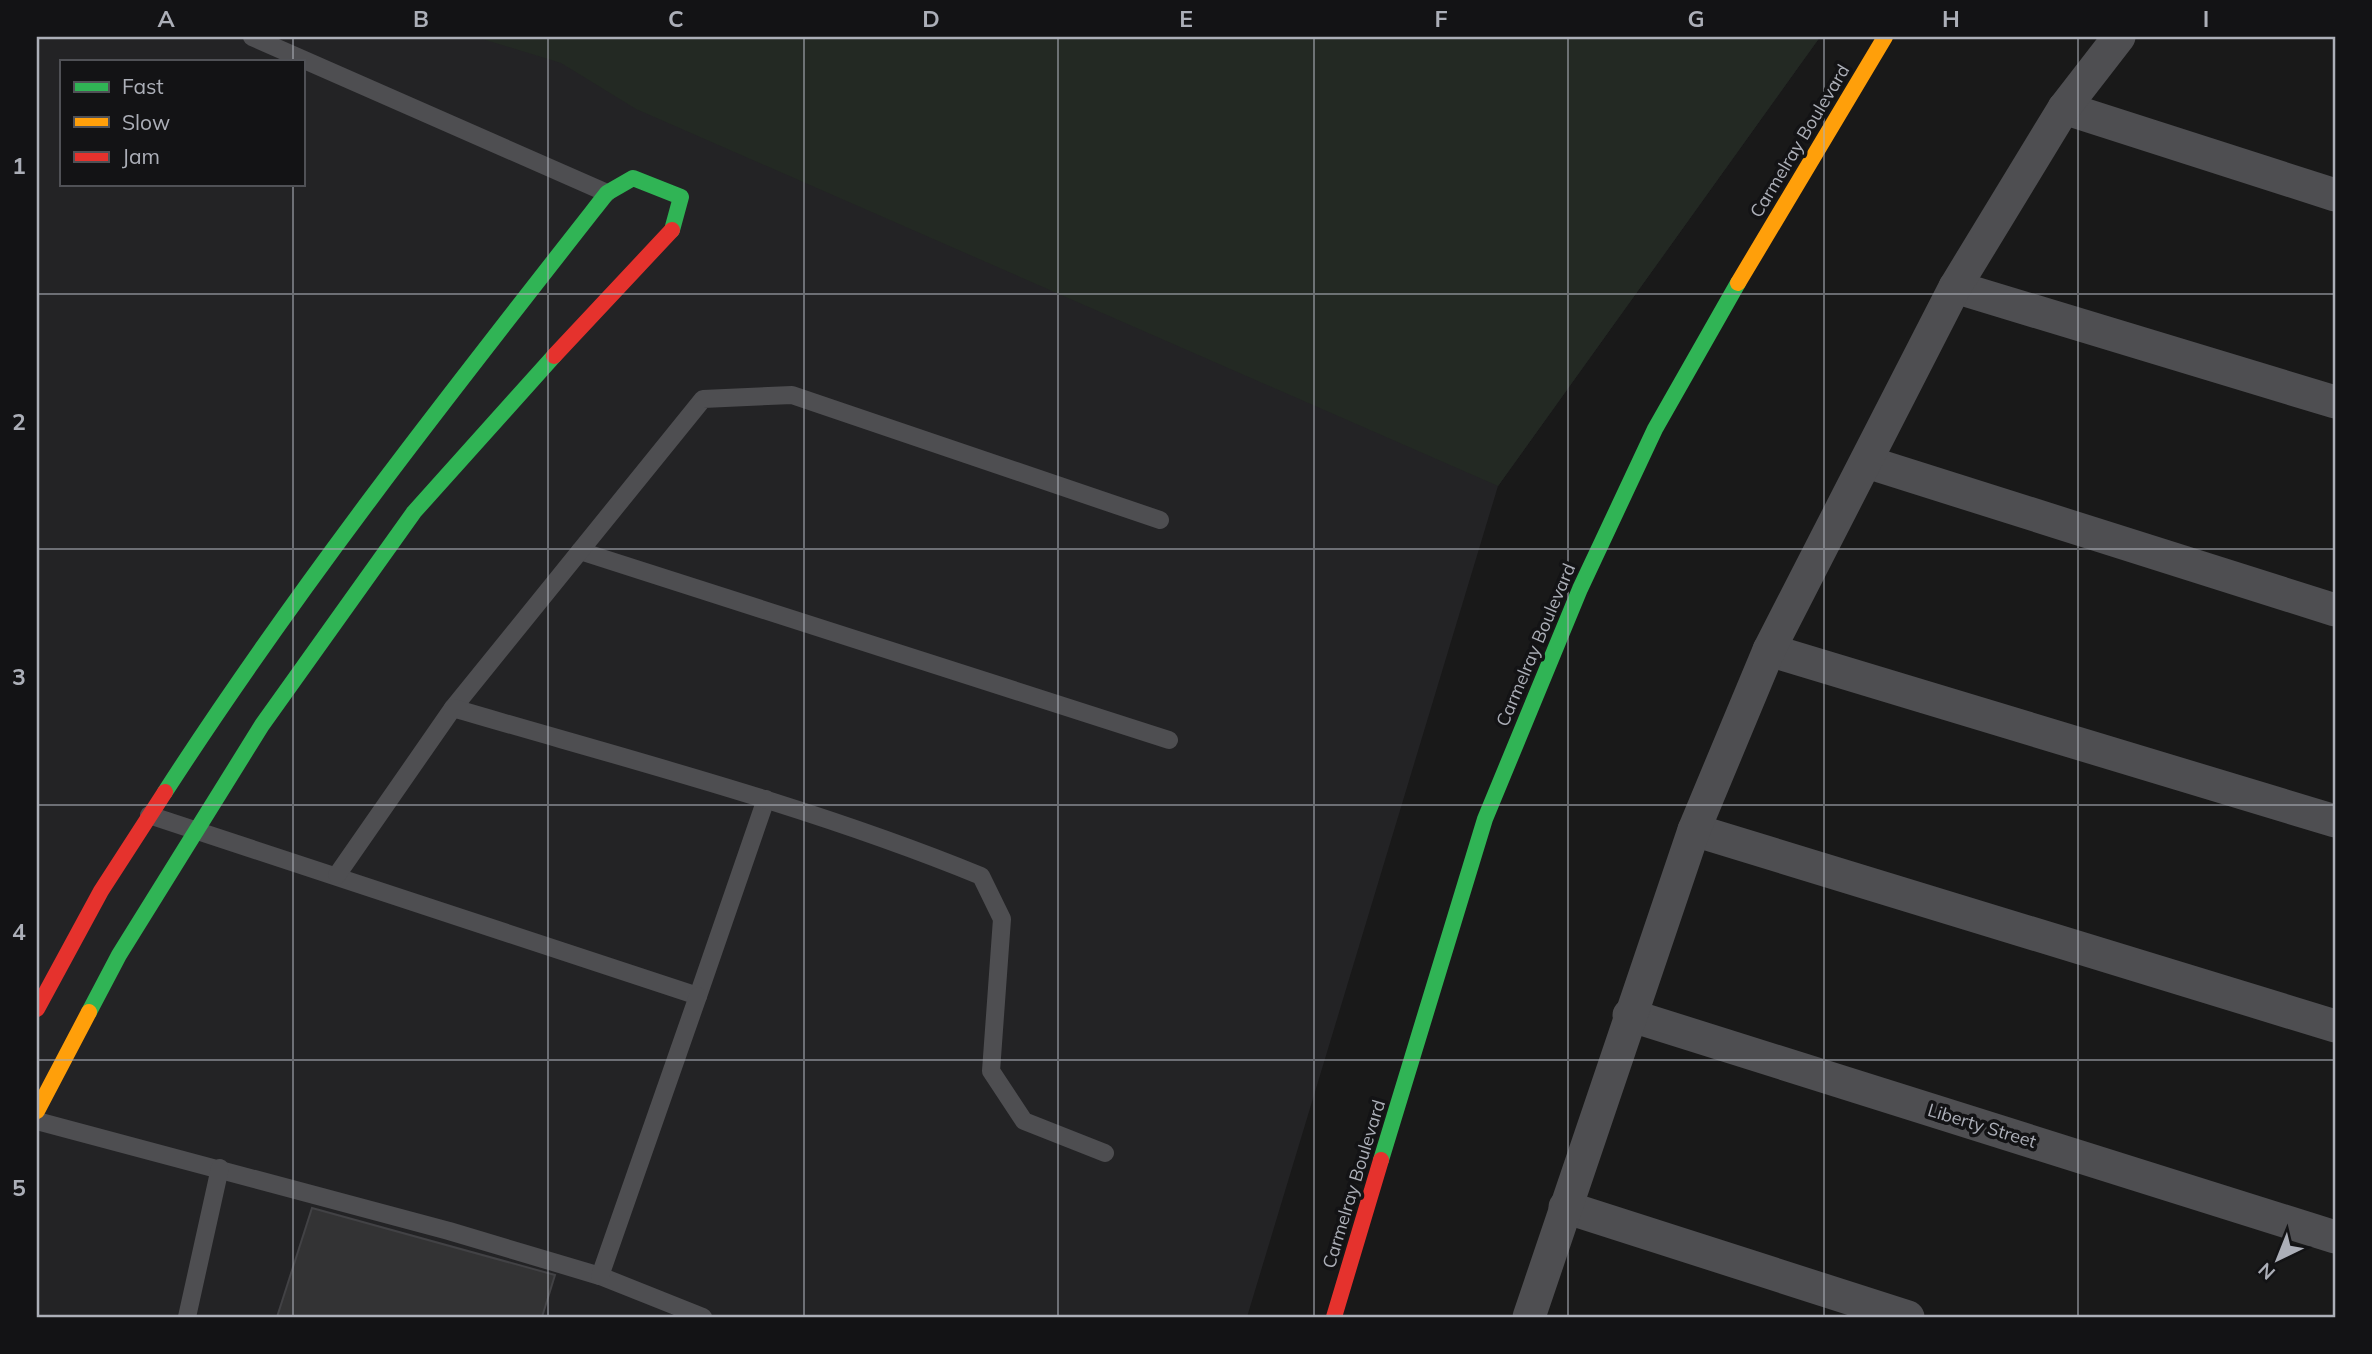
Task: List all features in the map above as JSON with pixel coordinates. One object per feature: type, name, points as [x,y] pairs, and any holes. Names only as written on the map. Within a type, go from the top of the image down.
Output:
[{"type":"street","name":"Carmelray Boulevard","points":[[1334,1317],[1485,819],[1580,589],[1654,429],[1770,227],[1885,37]]},
{"type":"street","points":[[1529,1317],[1629,1015],[1694,830],[1769,650],[1955,287],[2064,108],[2119,37]]},
{"type":"street","points":[[2064,108],[2335,195]]},
{"type":"street","points":[[37,1009],[101,891],[225,698],[381,481],[607,193],[633,178],[681,197],[675,226],[594,311],[414,512],[262,725],[119,955],[37,1111]]},
{"type":"street","points":[[1955,287],[2335,402]]},
{"type":"street","points":[[1867,462],[2335,610]]},
{"type":"street","points":[[1769,650],[2335,821]]},
{"type":"street","points":[[1694,830],[2335,1026]]},
{"type":"street","name":"Liberty Street","points":[[1629,1015],[2335,1237]]},
{"type":"street","points":[[1565,1207],[1908,1317]]},
{"type":"lane","points":[[252,37],[607,193]]},
{"type":"lane","points":[[337,874],[453,708],[703,399],[792,395],[1160,520]]},
{"type":"lane","points":[[580,551],[1169,740]]},
{"type":"lane","points":[[453,708],[766,799],[903,844],[981,876],[1002,919],[991,1071],[1024,1121],[1105,1153]]},
{"type":"lane","points":[[600,1276],[766,799]]},
{"type":"lane","points":[[149,815],[337,874],[698,996]]},
{"type":"lane","points":[[37,1121],[220,1168],[600,1276],[703,1317]]},
{"type":"lane","points":[[187,1317],[220,1168]]},
{"type":"shaded area","points":[[37,37],[1820,37],[1498,486],[1247,1317],[37,1317]]},
{"type":"shaded area","points":[[476,37],[1820,37],[1498,486],[636,109],[561,63]]},
{"type":"building","points":[[312,1208],[555,1275],[542,1317],[277,1317]]},
{"type":"traffic: fast","points":[[165,792],[216,714],[379,487],[607,193],[633,178],[681,197],[672,230]]},
{"type":"traffic: fast","points":[[1381,1160],[1485,819],[1580,589],[1655,429],[1738,283]]},
{"type":"traffic: fast","points":[[89,1012],[119,955],[262,725],[414,512],[554,356]]},
{"type":"traffic: slow","points":[[1738,283],[1885,37]]},
{"type":"traffic: slow","points":[[37,1111],[89,1012]]},
{"type":"traffic: jam","points":[[554,356],[672,230]]},
{"type":"traffic: jam","points":[[37,1009],[101,891],[165,792]]},
{"type":"traffic: jam","points":[[1334,1317],[1381,1160]]}]
